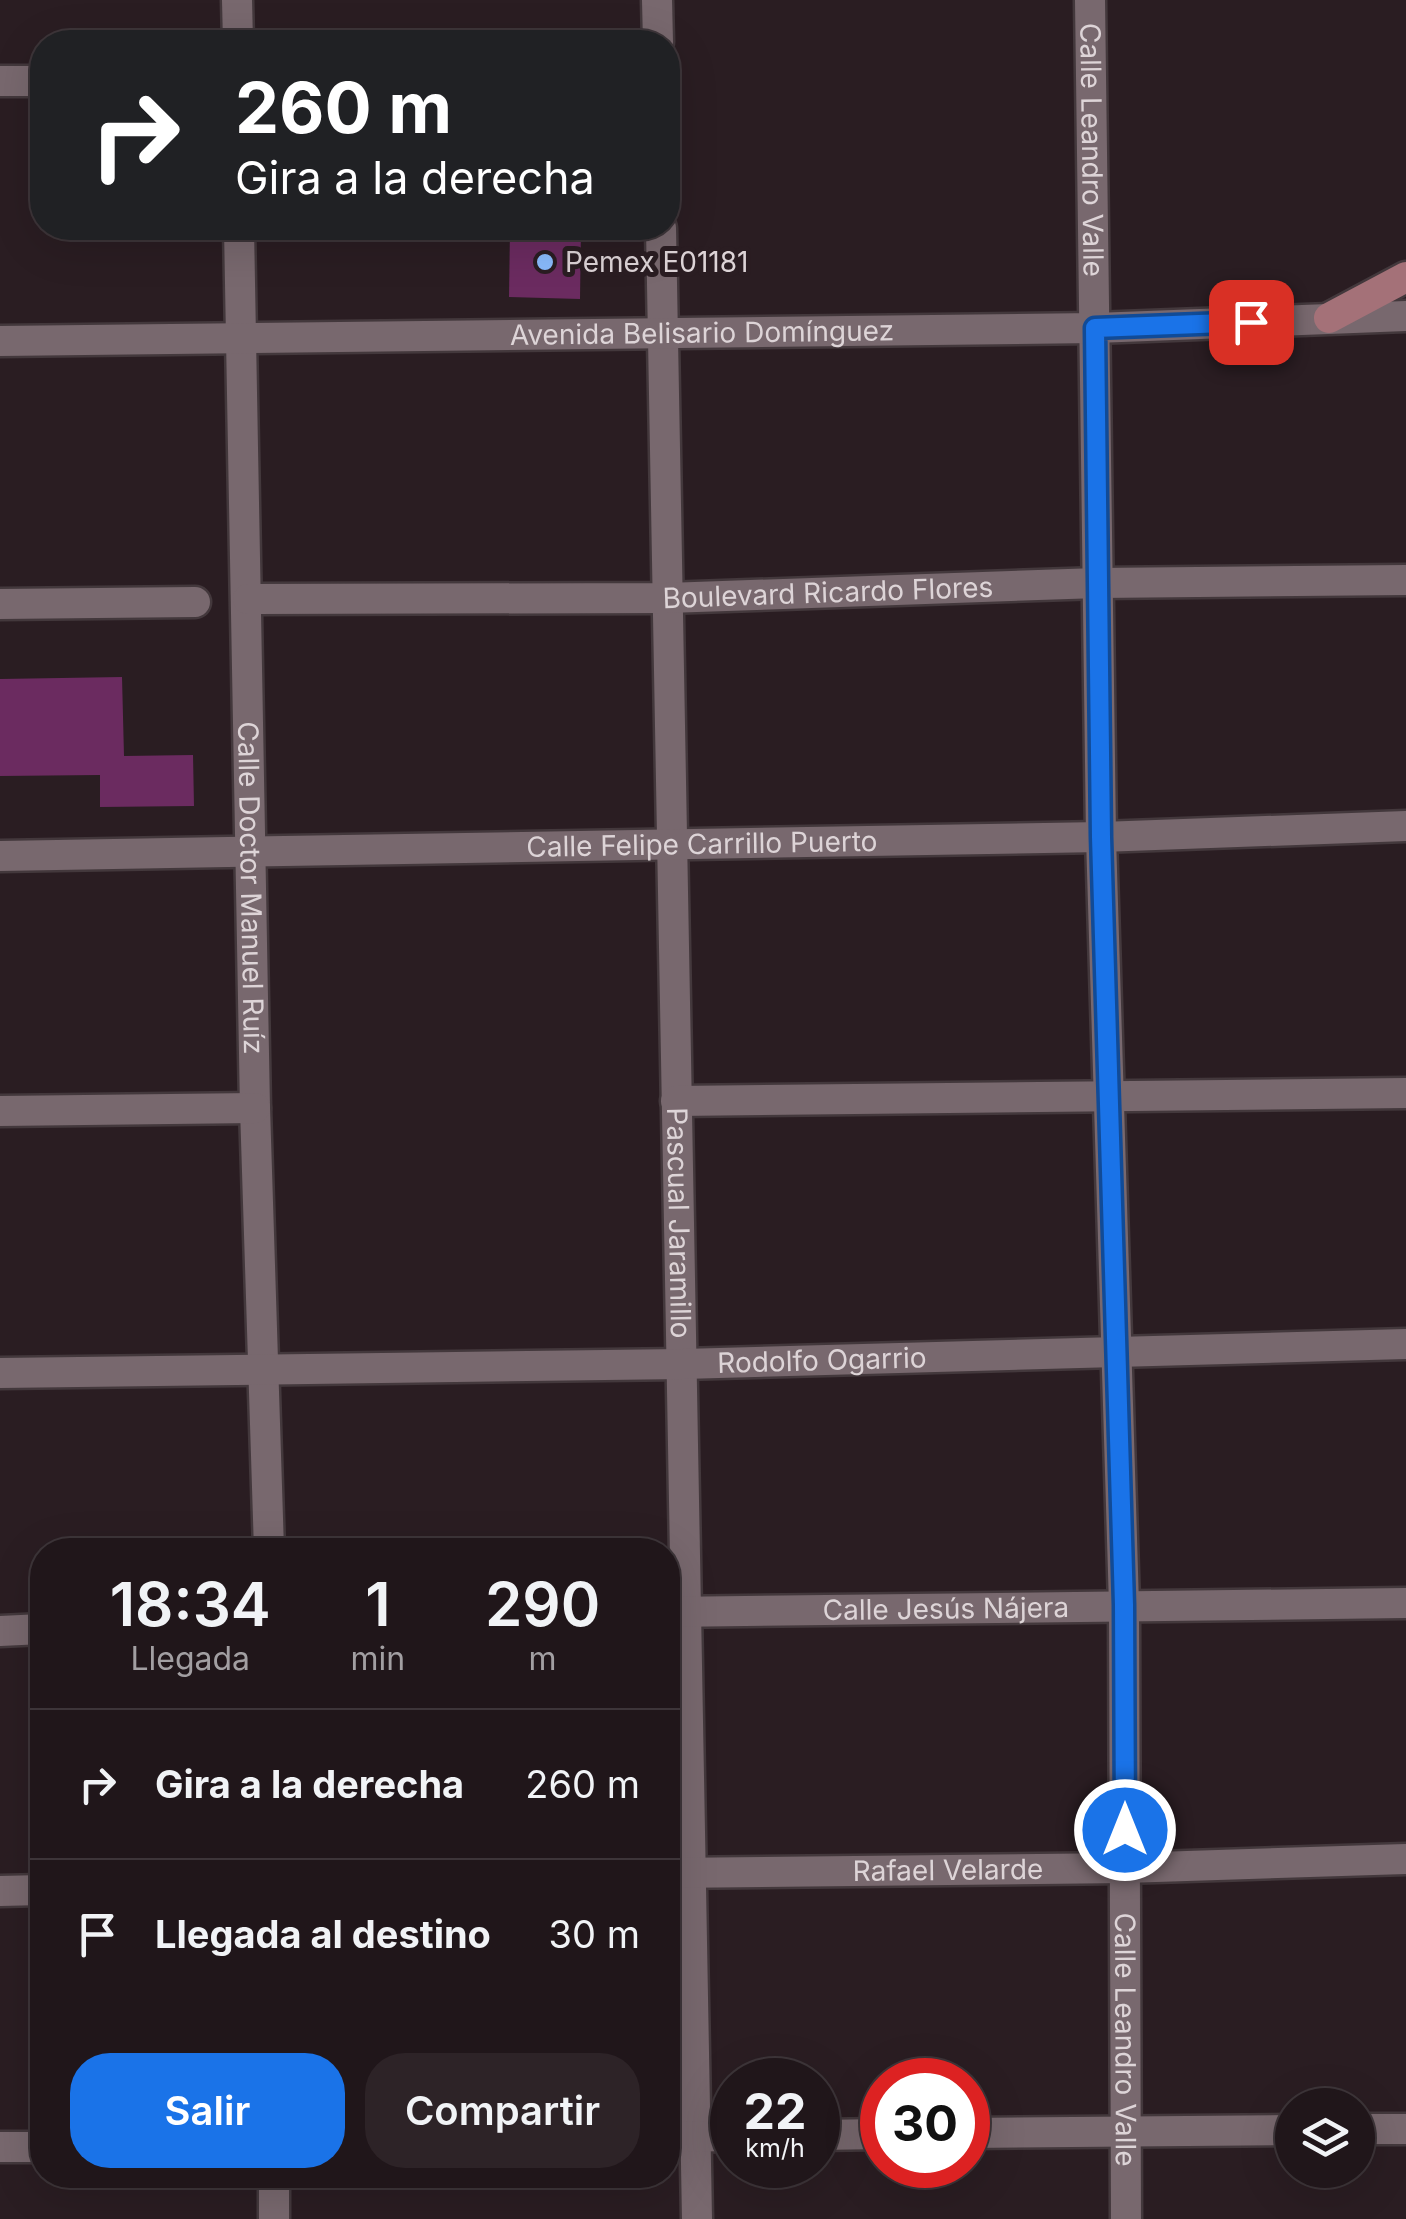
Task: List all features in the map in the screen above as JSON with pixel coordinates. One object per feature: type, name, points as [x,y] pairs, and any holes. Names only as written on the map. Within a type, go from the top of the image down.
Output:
[{"type":"main road","points":[[1329,318],[1406,277]]},
{"type":"street","points":[[237,0],[238,30]]},
{"type":"street","points":[[657,0],[658,30]]},
{"type":"street","name":"Calle Leandro Valle","points":[[1090,0],[1101,837],[1124,1605],[1126,2219]]},
{"type":"street","points":[[0,82],[30,81]]},
{"type":"street","name":"Calle Doctor Manuel Ruíz","points":[[240,240],[255,1108],[269,1538]]},
{"type":"street","name":"Pascual Jaramillo","points":[[662,240],[683,1364],[678,1538]]},
{"type":"street","name":"Avenida Belisario Domínguez","points":[[0,341],[1095,328],[1406,316]]},
{"type":"street","name":"Boulevard Ricardo Flores","points":[[248,599],[668,598],[1098,583],[1406,580]]},
{"type":"street","points":[[0,604],[195,602]]},
{"type":"street","name":"Calle Felipe Carrillo Puerto","points":[[0,856],[1101,837],[1406,826]]},
{"type":"street","points":[[676,1100],[1406,1094]]},
{"type":"street","points":[[0,1111],[255,1108]]},
{"type":"street","name":"Rodolfo Ogarrio","points":[[0,1373],[683,1364],[1406,1344]]},
{"type":"street","name":"Calle Jesús Nájera","points":[[680,1612],[1405,1604]]},
{"type":"street","points":[[0,1631],[30,1630]]},
{"type":"street","name":"Rafael Velarde","points":[[680,1873],[1406,1860]]},
{"type":"street","points":[[0,1890],[30,1890]]},
{"type":"street","name":"Pascual Jaramillo","points":[[680,2049],[681,2137],[696,2219]]},
{"type":"street","points":[[1375,2129],[1406,2129]]},
{"type":"street","points":[[990,2133],[1275,2130]]},
{"type":"street","points":[[681,2137],[710,2136]]},
{"type":"street","points":[[0,2147],[30,2147]]},
{"type":"street","points":[[274,2188],[274,2219]]},
{"type":"building","name":"Pemex E01181","points":[[510,240],[581,240],[580,299],[509,297]]},
{"type":"building","points":[[122,677],[124,756],[193,755],[194,806],[100,807],[100,775],[0,776],[0,679]]},
{"type":"place","name":"Pemex E01181","points":[[545,262]]},
{"type":"route","points":[[1125,1830],[1118,1354],[1101,837],[1095,328],[1251,322]]}]
